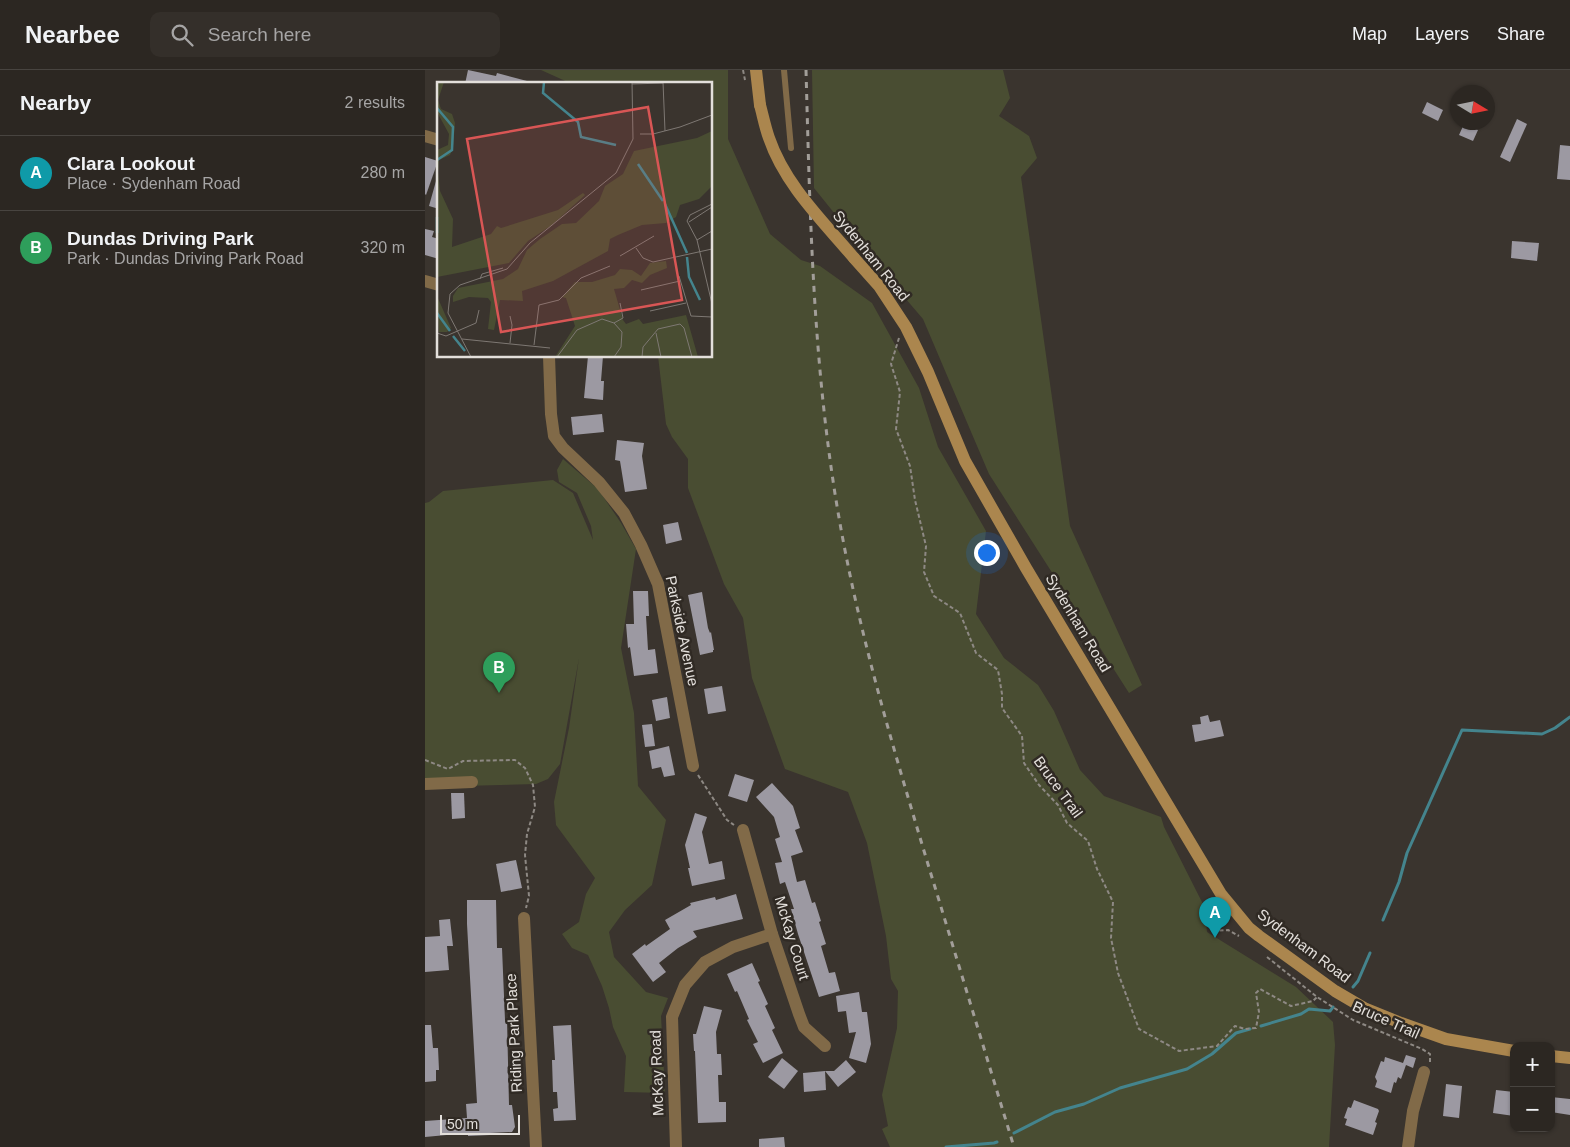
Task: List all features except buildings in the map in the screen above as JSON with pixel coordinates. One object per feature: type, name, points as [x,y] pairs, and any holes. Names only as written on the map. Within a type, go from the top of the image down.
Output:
[{"type":"main road","name":"Sydenham Road","points":[[756,70],[760,105],[769,139],[783,168],[800,195],[879,286],[906,327],[928,372],[965,461],[1025,568],[1221,894],[1249,928],[1259,936],[1335,991],[1364,1008],[1446,1039],[1510,1049]]},
{"type":"main road","points":[[1555,1056],[1570,1058]]},
{"type":"street","name":"Parkside Avenue","points":[[549,358],[551,414],[554,436],[563,448],[599,482],[624,513],[641,545],[658,584],[693,766]]},
{"type":"street","points":[[425,784],[472,782]]},
{"type":"street","name":"McKay Court","points":[[743,830],[772,934],[804,1027],[825,1046]]},
{"type":"street","name":"Riding Park Place","points":[[524,918],[535,1147]]},
{"type":"street","name":"McKay Road","points":[[676,1147],[672,1017],[685,985],[705,962],[733,947],[772,934]]},
{"type":"street","points":[[1408,1147],[1413,1111],[1424,1072]]},
{"type":"lane","points":[[784,70],[791,148]]},
{"type":"path","name":"Bruce Trail","points":[[901,334],[891,364],[901,392],[896,429],[910,466],[915,500],[926,546],[924,572],[934,596],[960,613],[976,653],[998,670],[1002,708],[1021,736],[1024,763],[1039,785],[1058,805],[1067,823],[1088,841],[1097,869],[1113,902],[1111,938],[1118,973],[1139,1029],[1179,1051],[1217,1046],[1235,1026],[1256,1028],[1259,1012],[1256,993],[1260,989],[1291,1006],[1313,1001],[1317,997],[1353,1020],[1431,1054],[1429,1064],[1424,1072]]},
{"type":"path","points":[[425,760],[448,768],[463,761],[515,760],[525,768],[533,785],[535,807],[526,841],[525,855],[529,896],[524,918]]},
{"type":"path","points":[[693,766],[710,796],[727,820],[743,830]]},
{"type":"path","points":[[1213,931],[1228,930],[1243,939]]},
{"type":"path","points":[[1266,957],[1317,997]]},
{"type":"green space","points":[[541,70],[728,70],[728,139],[770,234],[801,260],[820,266],[872,303],[919,388],[938,447],[986,531],[976,614],[1004,658],[1038,685],[1054,711],[1080,770],[1104,796],[1161,817],[1164,827],[1204,906],[1207,932],[1296,987],[1333,1022],[1335,1045],[1329,1147],[890,1147],[882,1129],[888,1126],[882,1095],[897,1028],[898,991],[891,979],[886,936],[867,843],[848,792],[785,769],[752,678],[743,618],[724,584],[688,488],[688,459],[672,437],[666,424],[658,358],[713,358],[713,82],[568,82]]},
{"type":"green space","points":[[812,70],[1003,70],[1010,98],[999,116],[1029,136],[1037,158],[1021,177],[1070,526],[1142,685],[1129,693],[989,474],[923,319],[814,188]]},
{"type":"green space","points":[[563,459],[598,489],[636,549],[621,648],[634,713],[638,786],[666,820],[652,885],[625,910],[609,932],[614,957],[646,992],[668,998],[661,1016],[665,1093],[624,1092],[626,1056],[613,1027],[602,986],[588,955],[572,948],[562,934],[579,922],[586,894],[595,878],[556,825],[554,802],[569,728],[579,658],[560,764],[548,779],[536,784],[425,787],[425,503],[443,491],[553,480],[573,493],[593,540],[591,526],[577,493],[559,482],[557,470]]},
{"type":"waterway","points":[[1383,920],[1399,882],[1407,853],[1462,730],[1542,734],[1555,728],[1570,717]]},
{"type":"waterway","points":[[1353,987],[1358,981],[1370,953]]},
{"type":"waterway","points":[[1261,1026],[1301,1014],[1309,1009],[1330,1011],[1333,1007]]},
{"type":"waterway","points":[[1014,1133],[1055,1112],[1084,1104],[1120,1088],[1187,1069],[1212,1054],[1236,1033],[1250,1029]]},
{"type":"waterway","points":[[946,1147],[997,1142]]},
{"type":"railway","points":[[806,70],[811,234],[818,343],[829,452],[845,551],[865,641],[888,729],[1014,1147]]},
{"type":"place","name":"Dundas Driving Park","points":[[499,693]]},
{"type":"place","name":"Clara Lookout","points":[[1215,938]]}]
